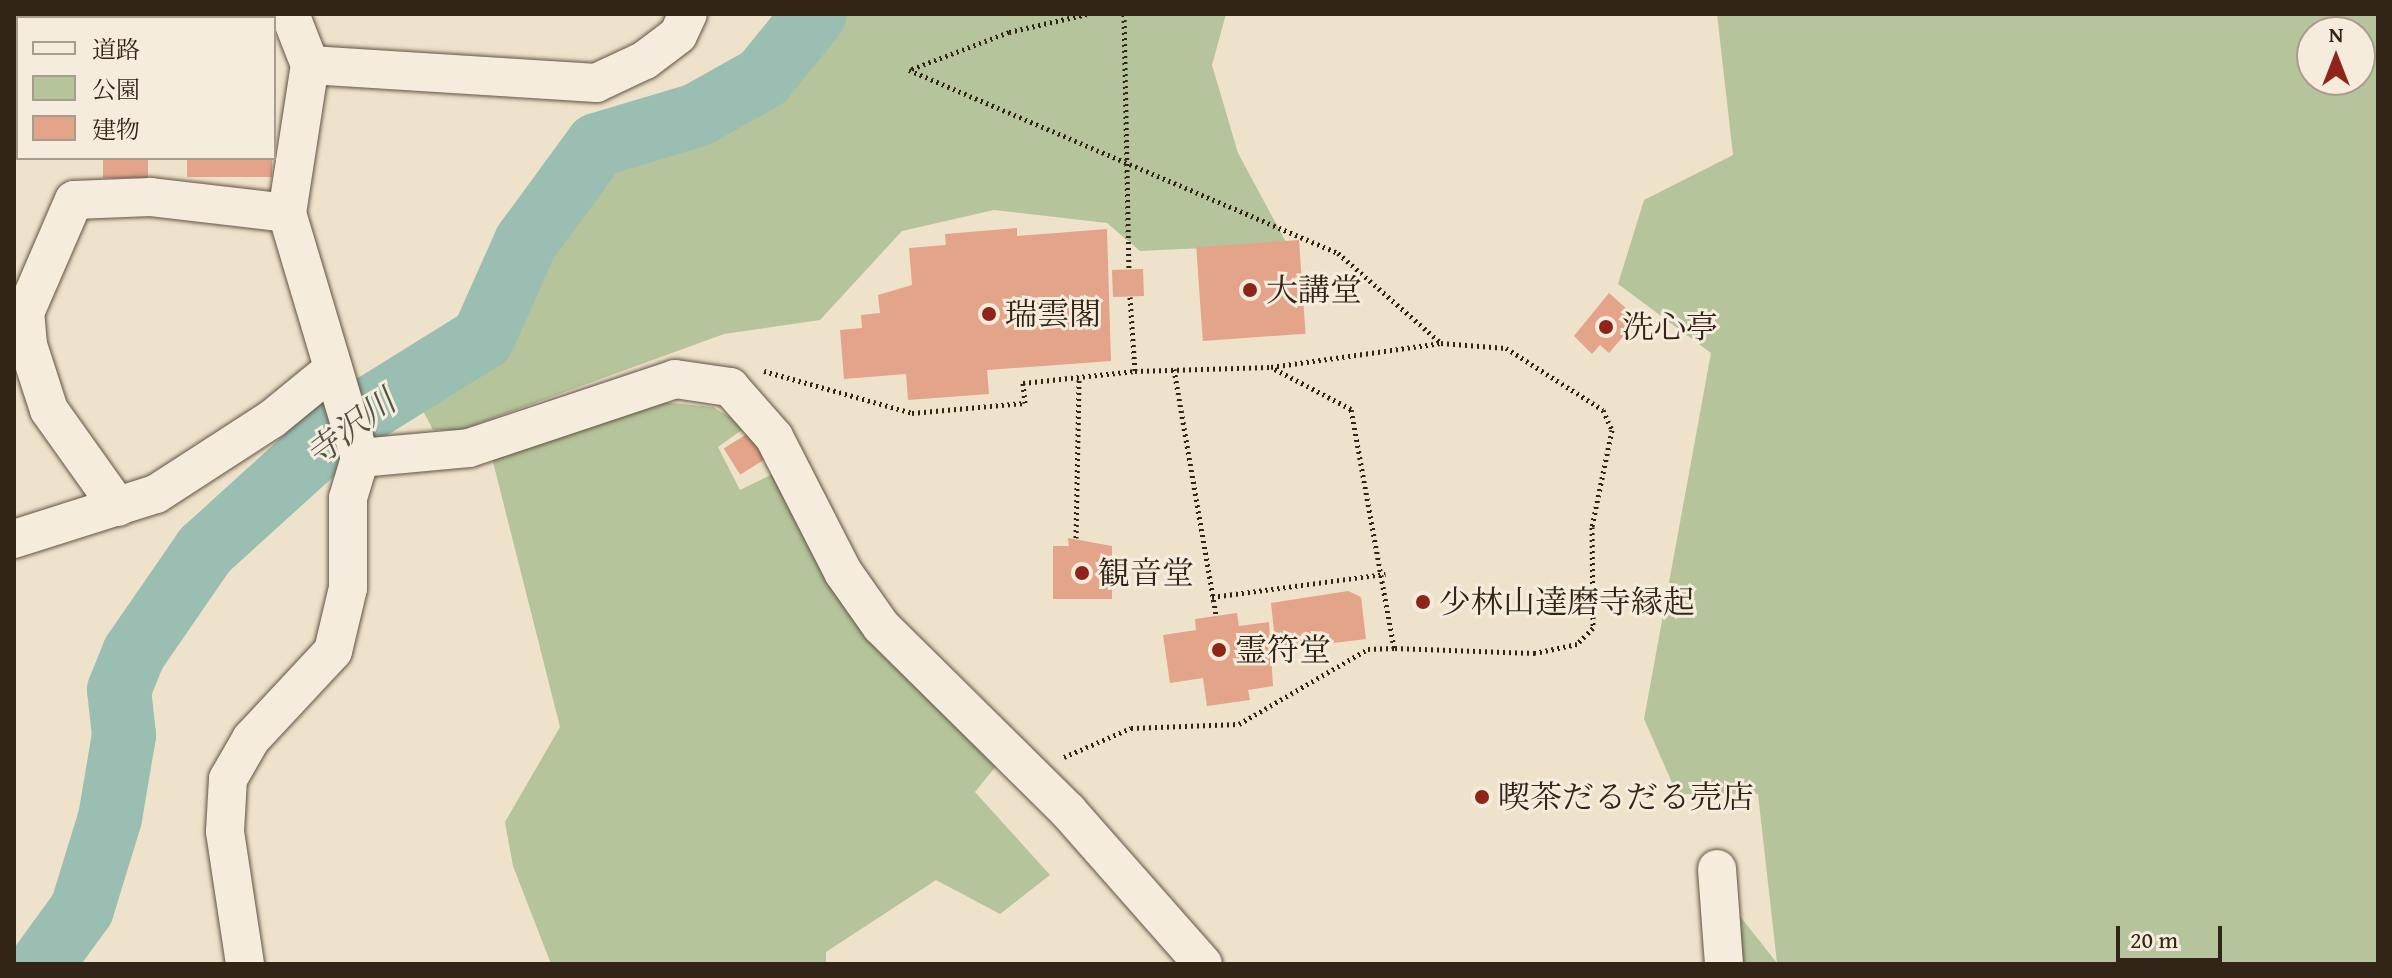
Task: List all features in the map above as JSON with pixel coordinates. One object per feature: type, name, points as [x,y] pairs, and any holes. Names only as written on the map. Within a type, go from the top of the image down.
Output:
[{"type":"street","points":[[245,964],[225,831],[228,779],[251,739],[333,651],[348,588],[348,498],[358,452],[287,213],[310,65],[290,14]]},
{"type":"street","points":[[310,65],[596,83],[645,60],[678,35],[688,14]]},
{"type":"street","points":[[118,507],[49,410],[28,345],[25,313],[74,200],[151,197],[287,213]]},
{"type":"street","points":[[358,452],[469,448],[645,386],[704,379],[753,406],[881,626],[1032,775],[1194,955]]},
{"type":"street","points":[[14,539],[156,494],[337,380]]},
{"type":"street","points":[[1717,869],[1724,964]]},
{"type":"path","points":[[1087,14],[1009,32],[909,70],[1338,253],[1441,343]]},
{"type":"path","points":[[1124,14],[1129,270]]},
{"type":"path","points":[[1130,297],[1135,371]]},
{"type":"path","points":[[704,379],[755,369],[912,413],[1025,403],[1023,383],[1135,371],[1271,367],[1441,343],[1506,348],[1603,410],[1612,430],[1592,527],[1593,628],[1577,644],[1535,653],[1368,649],[1239,724],[1131,728],[1032,775]]},
{"type":"path","points":[[1271,367],[1351,409],[1385,574],[1394,648]]},
{"type":"path","points":[[1174,369],[1216,616]]},
{"type":"path","points":[[1076,538],[1079,377]]},
{"type":"path","points":[[1212,597],[1385,574]]},
{"type":"green space","points":[[823,14],[1226,14],[1212,65],[1238,153],[1287,244],[1140,251],[1107,223],[994,210],[902,231],[820,320],[724,334],[461,430],[433,430],[414,393],[485,357],[497,342],[580,185],[608,163],[730,122]]},
{"type":"green space","points":[[1717,14],[2378,14],[2378,964],[1734,964],[1735,910],[1777,963],[1758,794],[1677,794],[1644,719],[1711,353],[1618,284],[1644,200],[1733,155]]},
{"type":"green space","points":[[652,401],[713,407],[746,427],[718,447],[740,490],[777,472],[855,623],[1005,755],[975,792],[1050,875],[1000,914],[936,880],[826,952],[826,964],[551,964],[513,866],[505,822],[560,727],[492,458]]},
{"type":"building","points":[[199,14],[252,14],[252,16]]},
{"type":"building","points":[[103,160],[148,160],[148,178],[103,178]]},
{"type":"building","points":[[187,160],[272,160],[272,177],[187,177]]},
{"type":"building","name":"瑞雲閣","points":[[1017,228],[1017,236],[1107,229],[1111,361],[987,370],[989,394],[908,400],[906,374],[844,379],[840,330],[862,328],[861,315],[880,313],[878,295],[912,285],[909,248],[946,245],[945,234]]},
{"type":"building","name":"大講堂","points":[[1299,240],[1306,334],[1203,341],[1196,247]]},
{"type":"building","points":[[1143,269],[1144,296],[1113,297],[1112,270]]},
{"type":"building","name":"洗心亭","points":[[1609,293],[1638,319],[1609,353],[1600,345],[1592,354],[1574,336]]},
{"type":"building","points":[[750,432],[766,458],[740,475],[724,448]]},
{"type":"building","name":"観音堂","points":[[1068,538],[1112,546],[1112,599],[1053,599],[1053,546],[1069,546]]},
{"type":"building","points":[[1348,591],[1361,597],[1366,639],[1276,650],[1271,603]]},
{"type":"building","name":"霊符堂","points":[[1237,613],[1239,626],[1269,622],[1273,686],[1248,690],[1250,700],[1207,706],[1203,678],[1170,683],[1163,635],[1196,630],[1195,619]]},
{"type":"waterway","name":"寺沢川","points":[[42,964],[82,909],[110,818],[124,735],[119,690],[134,653],[205,550],[343,425],[483,338],[526,242],[597,145],[697,115],[763,78],[815,14]]},
{"type":"place","name":"大講堂","points":[[1250,290]]},
{"type":"place","name":"瑞雲閣","points":[[989,314]]},
{"type":"place","name":"洗心亭","points":[[1606,327]]},
{"type":"place","name":"観音堂","points":[[1082,573]]},
{"type":"place","name":"少林山達磨寺縁起","points":[[1423,602]]},
{"type":"place","name":"霊符堂","points":[[1219,650]]},
{"type":"place","name":"喫茶だるだる売店","points":[[1482,797]]}]
